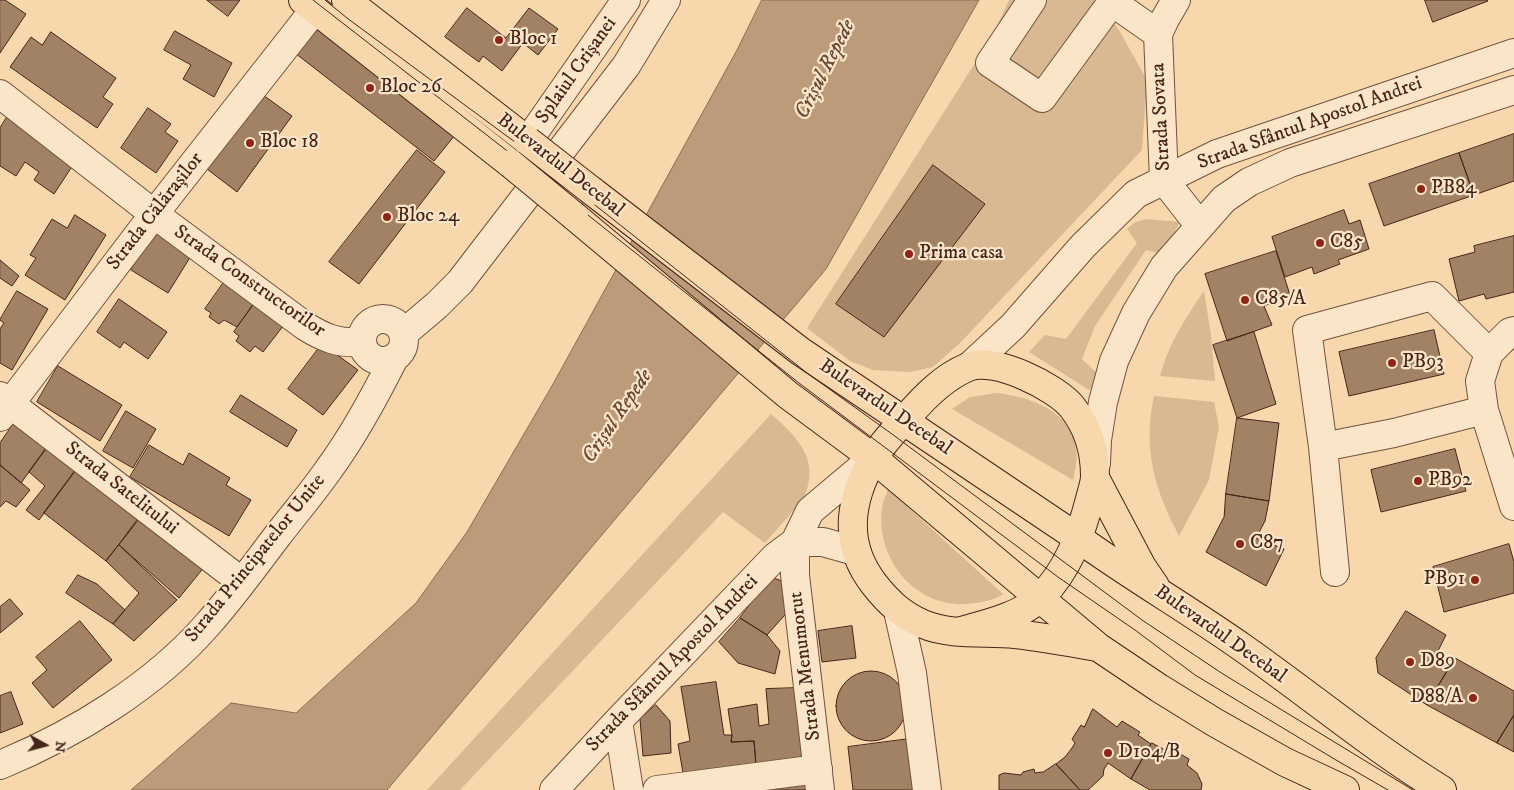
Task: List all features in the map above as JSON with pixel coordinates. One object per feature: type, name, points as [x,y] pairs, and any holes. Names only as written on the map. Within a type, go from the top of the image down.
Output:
[{"type":"main road","name":"Bulevardul Decebal","points":[[346,0],[800,351],[1243,649],[1326,711],[1442,790]]},
{"type":"main road","name":"Bulevardul Decebal","points":[[309,4],[511,164],[788,395],[873,458],[1098,647],[1214,722],[1284,762],[1345,790]]},
{"type":"main road","points":[[1098,647],[1014,634],[961,632],[925,626],[898,611],[871,581],[855,551],[853,524],[855,502],[873,458],[927,394],[970,366],[992,366],[1012,370],[1038,382],[1071,406],[1084,424],[1089,437],[1095,478],[1142,567],[1162,594]]},
{"type":"main road","points":[[961,632],[1014,614],[1040,598],[1058,577],[1078,538],[1095,478]]},
{"type":"street","name":"Splaiul Crișanei","points":[[528,141],[626,0]]},
{"type":"street","points":[[404,333],[437,305],[460,282],[626,66],[666,0]]},
{"type":"street","points":[[1032,0],[990,63],[1042,98],[1112,1],[1158,34]]},
{"type":"street","name":"Strada Sovata","points":[[1176,0],[1158,34],[1164,180],[1200,226]]},
{"type":"street","name":"Strada Călărașilor","points":[[3,406],[154,214],[309,4]]},
{"type":"street","name":"Strada Sfântul Apostol Andrei","points":[[970,366],[1013,326],[1083,246],[1136,194],[1217,154],[1514,53]]},
{"type":"street","name":"Strada Sfântul Apostol Andrei","points":[[1095,478],[1097,440],[1114,361],[1136,313],[1164,267],[1224,199],[1249,182],[1290,163],[1514,90]]},
{"type":"street","name":"Strada Constructorilor","points":[[0,94],[154,214],[305,326],[335,342],[362,342]]},
{"type":"street","points":[[1335,572],[1323,447],[1307,330],[1432,296],[1489,353]]},
{"type":"street","points":[[383,318],[396,322],[404,333],[405,341],[403,348],[394,358],[380,361],[373,358],[364,348],[362,342],[362,334],[370,323],[383,318]]},
{"type":"street","points":[[1514,331],[1510,332],[1489,353],[1480,381],[1484,410],[1514,506]]},
{"type":"street","name":"Strada Principatelor Unite","points":[[0,765],[38,749],[97,715],[132,692],[172,660],[208,625],[330,469],[370,404],[394,358]]},
{"type":"street","name":"Strada Satelitului","points":[[3,406],[242,582]]},
{"type":"street","points":[[1323,447],[1394,433],[1484,410]]},
{"type":"street","name":"Strada Sfântul Apostol Andrei","points":[[554,790],[775,557],[795,542],[810,511],[873,458]]},
{"type":"street","points":[[795,542],[823,542],[855,551]]},
{"type":"street","name":"Strada Menumorut","points":[[795,542],[795,575],[819,779]]},
{"type":"street","points":[[898,611],[912,673],[927,790]]},
{"type":"street","points":[[618,721],[629,790]]},
{"type":"street","points":[[657,790],[819,779]]},
{"type":"shaded area","points":[[1009,0],[1099,0],[1120,32],[1147,80],[1142,150],[960,343],[933,367],[910,372],[873,370],[850,361],[807,328],[994,33]]},
{"type":"shaded area","points":[[1146,219],[1180,222],[1162,254],[1146,250],[1095,326],[1082,359],[1101,377],[1089,390],[1029,352],[1045,335],[1066,339],[1137,243],[1127,229],[1134,223]]},
{"type":"shaded area","points":[[1204,291],[1211,335],[1215,381],[1160,376],[1173,342],[1184,321]]},
{"type":"shaded area","points":[[997,393],[1035,402],[1047,408],[1067,425],[1073,436],[1077,453],[1073,480],[952,409],[970,397]]},
{"type":"shaded area","points":[[1154,396],[1214,402],[1219,427],[1209,480],[1179,536],[1164,504],[1152,464],[1150,424]]},
{"type":"shaded area","points":[[771,414],[797,440],[803,449],[810,470],[805,495],[793,512],[765,543],[723,512],[460,790],[427,790]]},
{"type":"shaded area","points":[[888,489],[1003,594],[990,600],[976,603],[947,603],[930,597],[915,588],[902,576],[892,561],[885,544],[881,526],[882,507]]},
{"type":"water","name":"Crișul Repede","points":[[762,0],[979,0],[826,269],[387,790],[131,790],[231,703],[296,713],[416,603],[467,532],[553,384],[737,50]]},
{"type":"building","points":[[0,0],[5,0],[26,14],[0,53]]},
{"type":"building","points":[[207,0],[240,0],[228,16]]},
{"type":"building","points":[[1425,0],[1487,0],[1488,1],[1433,22]]},
{"type":"building","name":"Bloc 1","points":[[467,8],[506,38],[529,8],[558,29],[538,55],[523,43],[502,71],[483,56],[479,62],[445,37]]},
{"type":"building","name":"Bloc 26","points":[[318,25],[455,135],[434,161],[295,53]]},
{"type":"building","points":[[175,31],[232,63],[214,97],[183,79],[191,65],[164,50]]},
{"type":"building","points":[[51,32],[116,78],[103,97],[113,104],[97,128],[10,67],[31,37],[42,45]]},
{"type":"building","name":"Bloc 18","points":[[263,95],[292,116],[237,192],[207,169]]},
{"type":"building","points":[[148,108],[171,124],[165,132],[178,141],[156,173],[121,148]]},
{"type":"building","points":[[9,114],[77,159],[54,194],[34,180],[39,172],[25,162],[16,176],[0,166],[0,128]]},
{"type":"building","points":[[1514,134],[1514,181],[1474,195],[1459,153]]},
{"type":"building","name":"Bloc 24","points":[[417,150],[445,172],[359,284],[329,262]]},
{"type":"building","name":"PB84","points":[[1459,153],[1474,195],[1384,226],[1369,184]]},
{"type":"building","name":"Prima casa","points":[[933,165],[985,204],[884,337],[836,304]]},
{"type":"building","name":"C85","points":[[1344,210],[1349,224],[1360,220],[1369,249],[1338,260],[1340,264],[1314,274],[1312,267],[1285,277],[1272,237]]},
{"type":"building","points":[[75,215],[106,235],[65,300],[25,275],[36,258],[30,255],[52,219],[67,228]]},
{"type":"building","points":[[157,228],[194,251],[168,293],[131,270]]},
{"type":"building","points":[[1514,236],[1514,292],[1486,299],[1484,294],[1459,301],[1449,259],[1475,252],[1474,246]]},
{"type":"building","name":"C85/A","points":[[1276,251],[1290,295],[1264,306],[1272,325],[1227,341],[1205,274]]},
{"type":"building","points":[[0,260],[19,276],[12,286],[0,278]]},
{"type":"building","points":[[229,275],[258,298],[237,327],[224,320],[219,324],[209,317],[211,313],[205,309]]},
{"type":"building","points":[[17,291],[48,309],[12,370],[0,363],[0,329],[4,323],[0,320]]},
{"type":"building","points":[[258,298],[287,321],[263,352],[255,346],[250,352],[236,341],[239,336],[234,332]]},
{"type":"building","points":[[119,299],[167,332],[148,359],[124,342],[120,348],[97,332]]},
{"type":"building","name":"PB93","points":[[1434,330],[1444,374],[1349,396],[1339,352]]},
{"type":"building","points":[[1254,332],[1276,404],[1237,418],[1213,345]]},
{"type":"building","points":[[322,344],[358,370],[323,415],[288,389]]},
{"type":"building","points":[[58,366],[122,405],[100,441],[37,402]]},
{"type":"building","points":[[241,395],[297,430],[287,447],[230,412]]},
{"type":"building","points":[[126,411],[156,429],[133,468],[103,451]]},
{"type":"building","points":[[1237,418],[1279,423],[1269,501],[1226,494]]},
{"type":"building","points":[[17,419],[48,446],[21,483],[0,465],[0,443]]},
{"type":"building","points":[[149,445],[183,465],[189,453],[230,478],[226,485],[251,500],[229,536],[130,477]]},
{"type":"building","points":[[48,446],[78,467],[39,520],[26,510],[45,486],[29,472]]},
{"type":"building","name":"PB92","points":[[1455,449],[1466,491],[1381,512],[1371,470]]},
{"type":"building","points":[[0,465],[30,490],[16,507],[6,501],[0,507]]},
{"type":"building","points":[[78,467],[143,514],[106,561],[44,513]]},
{"type":"building","name":"C87","points":[[1226,494],[1269,501],[1265,521],[1256,538],[1284,549],[1266,586],[1206,552],[1224,517]]},
{"type":"building","points":[[141,515],[205,566],[179,598],[119,545]]},
{"type":"building","name":"PB91","points":[[1509,544],[1514,562],[1514,593],[1444,612],[1433,567]]},
{"type":"building","points":[[119,545],[177,600],[134,641],[113,624],[139,593],[106,561]]},
{"type":"building","points":[[78,575],[97,584],[125,610],[113,624],[66,593]]},
{"type":"building","points":[[771,577],[787,583],[783,600],[791,608],[767,635],[740,618]]},
{"type":"building","points":[[10,599],[23,614],[0,633],[0,607]]},
{"type":"building","name":"D89","points":[[1406,611],[1446,635],[1435,657],[1450,666],[1427,705],[1378,673],[1376,658]]},
{"type":"building","points":[[740,618],[767,635],[780,651],[775,674],[738,663],[719,642]]},
{"type":"building","points":[[80,621],[112,660],[53,708],[32,683],[47,670],[36,657]]},
{"type":"building","points":[[852,626],[856,658],[822,662],[818,631]]},
{"type":"building","name":"D88/A","points":[[1455,658],[1514,691],[1514,715],[1497,743],[1427,705]]},
{"type":"building","points":[[878,671],[891,677],[900,686],[904,692],[906,706],[904,720],[896,731],[885,739],[864,741],[857,739],[846,731],[838,720],[836,699],[838,692],[846,681],[857,673]]},
{"type":"building","points":[[716,682],[724,735],[732,735],[731,742],[754,741],[756,765],[683,773],[678,744],[690,741],[681,687]]},
{"type":"building","points":[[797,688],[808,756],[756,765],[754,741],[731,742],[732,735],[728,709],[757,704],[759,726],[769,724],[766,689]]},
{"type":"building","points":[[11,692],[23,724],[0,733],[0,696]]},
{"type":"building","points":[[656,705],[670,721],[671,753],[643,756],[640,719]]},
{"type":"building","name":"D104/B","points":[[1093,709],[1117,727],[1122,721],[1140,732],[1138,735],[1151,744],[1131,779],[1108,763],[1104,769],[1103,776],[1088,790],[1080,790],[1056,764],[1072,748],[1075,743],[1072,739],[1081,725],[1084,727]]},
{"type":"building","points":[[1514,715],[1514,752],[1497,743]]},
{"type":"building","points":[[909,739],[916,790],[853,790],[848,747]]},
{"type":"building","points":[[1152,743],[1165,750],[1168,747],[1189,759],[1187,765],[1197,773],[1202,784],[1201,790],[1150,790],[1131,779]]},
{"type":"building","points":[[1056,764],[1080,790],[999,790],[999,775],[1004,773],[1021,775],[1023,772],[1034,769],[1035,773],[1043,772]]},
{"type":"building","points":[[812,780],[813,790],[775,790],[774,784]]},
{"type":"tram line","points":[[313,0],[515,157],[799,383],[1058,577],[1135,630],[1195,675],[1388,790]]},
{"type":"tram line","points":[[325,0],[523,148],[807,373],[1142,620],[1223,674],[1413,790]]},
{"type":"place","name":"Bloc 1","points":[[499,40]]},
{"type":"place","name":"Bloc 26","points":[[370,88]]},
{"type":"place","name":"Bloc 18","points":[[250,143]]},
{"type":"place","name":"PB84","points":[[1421,189]]},
{"type":"place","name":"Bloc 24","points":[[387,217]]},
{"type":"place","name":"C85","points":[[1320,243]]},
{"type":"place","name":"Prima casa","points":[[909,254]]},
{"type":"place","name":"C85/A","points":[[1245,300]]},
{"type":"place","name":"PB93","points":[[1392,363]]},
{"type":"place","name":"PB92","points":[[1418,481]]},
{"type":"place","name":"C87","points":[[1240,544]]},
{"type":"place","name":"PB91","points":[[1475,580]]},
{"type":"place","name":"D89","points":[[1410,662]]},
{"type":"place","name":"D88/A","points":[[1473,698]]},
{"type":"place","name":"D104/B","points":[[1108,753]]}]
